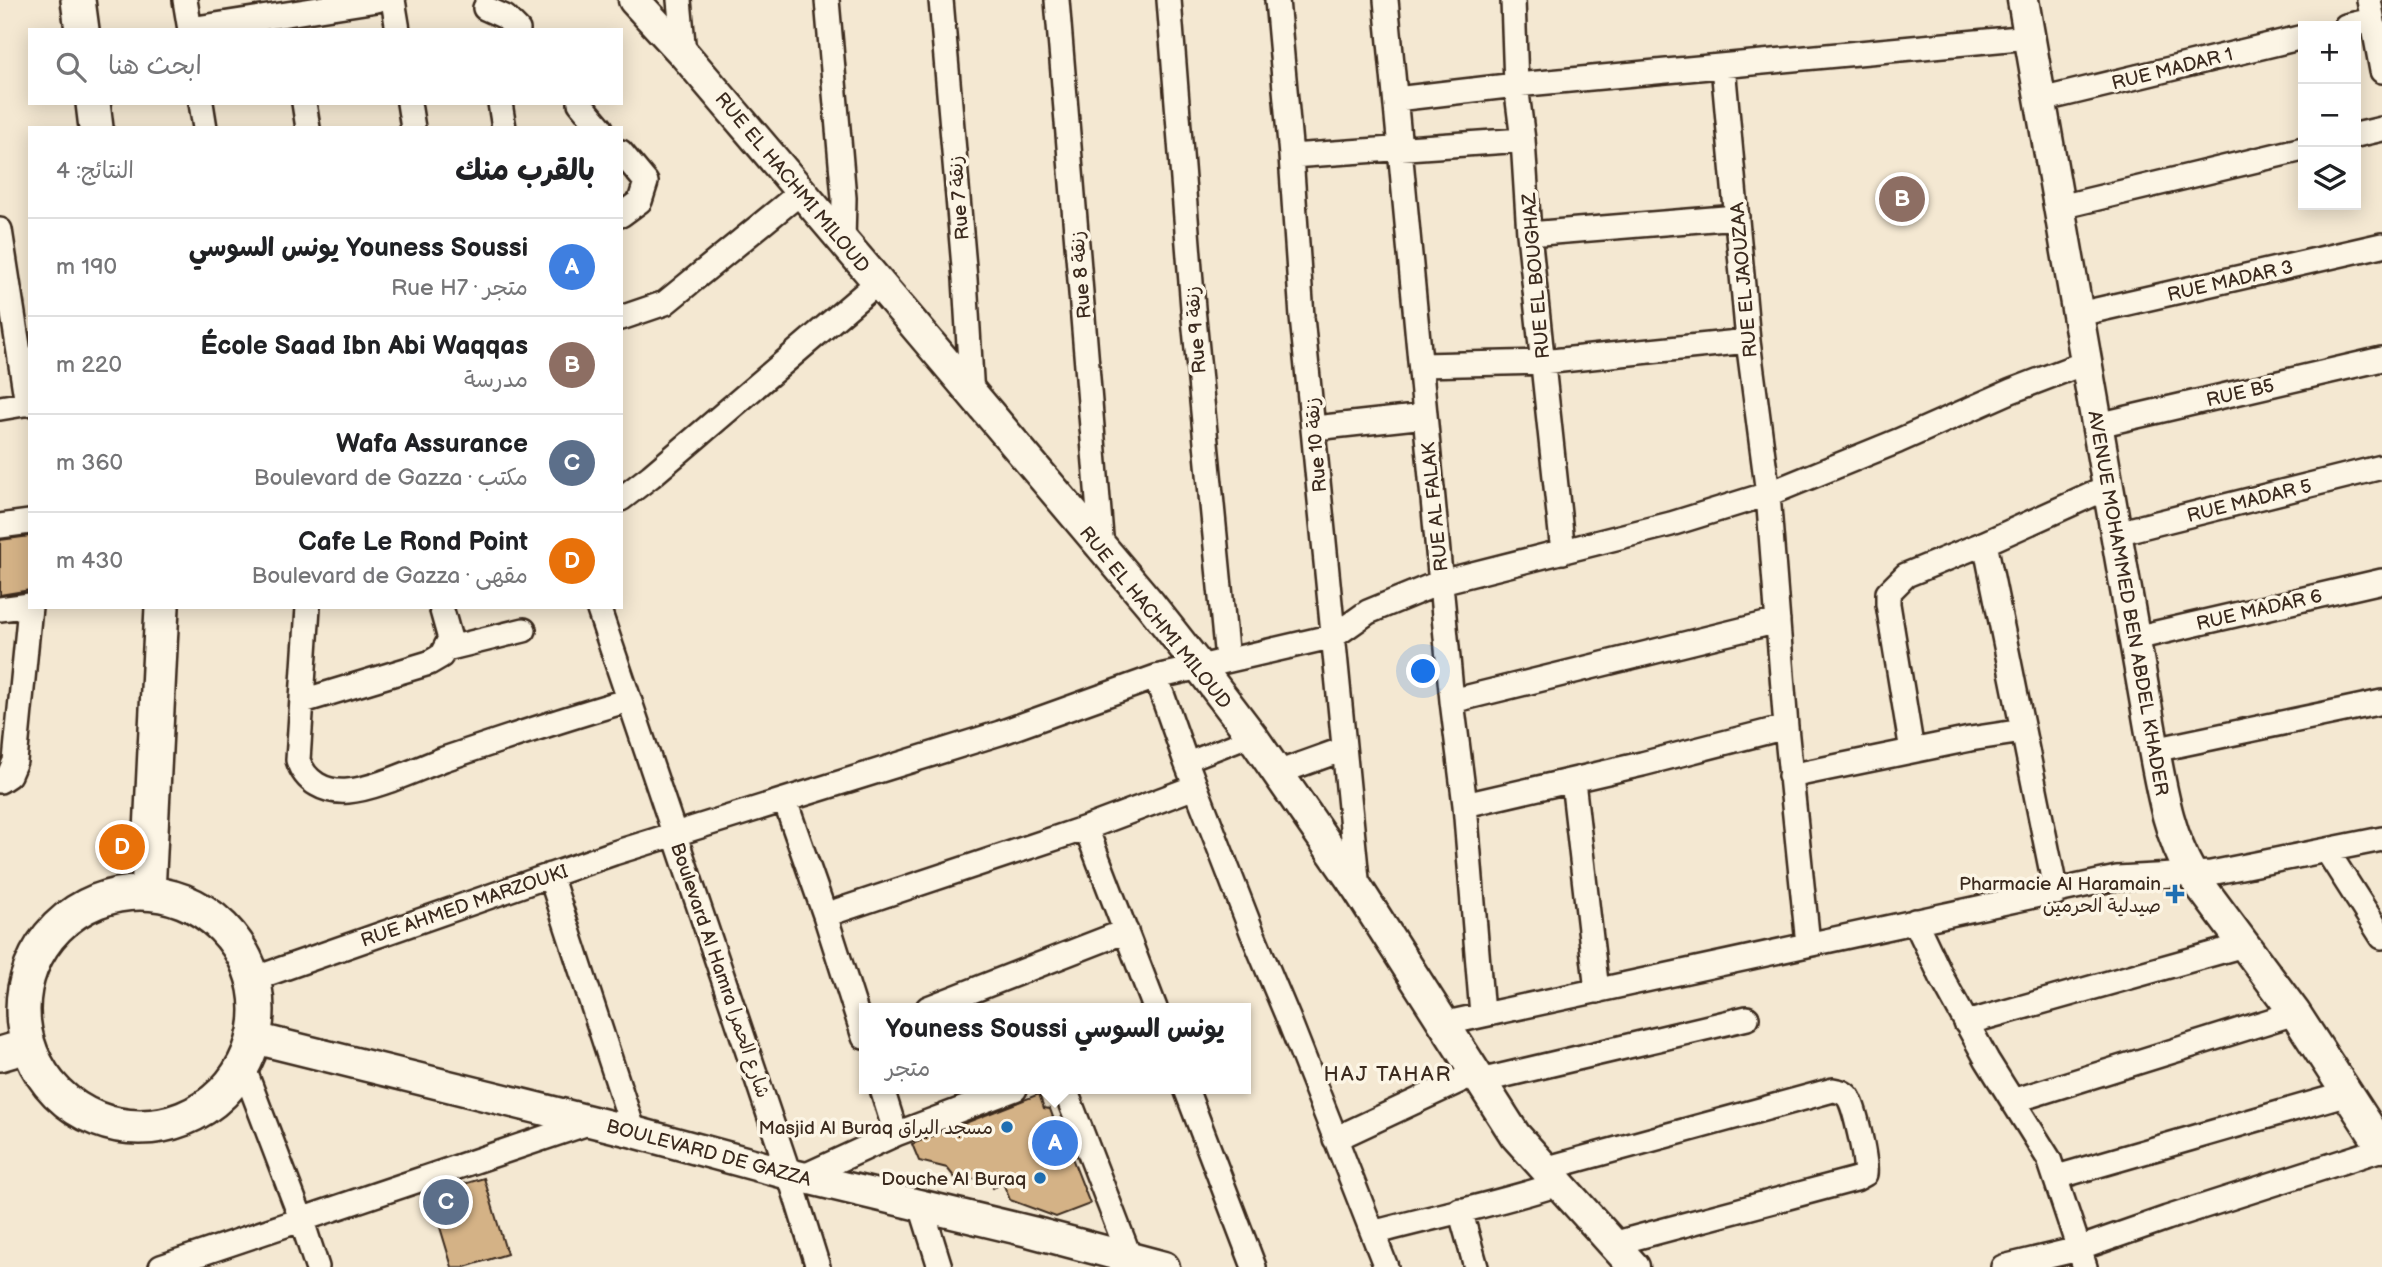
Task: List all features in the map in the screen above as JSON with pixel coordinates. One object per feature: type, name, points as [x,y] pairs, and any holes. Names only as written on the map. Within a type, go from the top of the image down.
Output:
[{"type":"main road","points":[[78,0],[82,28]]},
{"type":"main road","points":[[93,105],[96,126]]},
{"type":"main road","points":[[148,893],[162,609]]},
{"type":"main road","points":[[148,893],[177,898],[215,919],[242,952],[253,979],[257,1008],[248,1052],[221,1094],[192,1115],[158,1125],[123,1125],[89,1115],[59,1095],[37,1068],[13,1050],[22,1008],[12,982],[54,930],[72,914],[116,895],[148,893]]},
{"type":"street","points":[[185,0],[190,28]]},
{"type":"street","points":[[204,28],[291,22],[377,0]]},
{"type":"street","points":[[393,0],[398,28]]},
{"type":"street","name":"RUE EL HACHMI MILOUD","points":[[634,0],[684,54],[1102,550],[1212,663],[1252,736],[1358,889],[1515,1135],[1634,1267]]},
{"type":"street","points":[[679,0],[684,54]]},
{"type":"street","points":[[827,0],[844,198],[844,243]]},
{"type":"street","name":"Rue 7 زنقة","points":[[941,0],[965,279],[972,396]]},
{"type":"street","name":"Rue 8 زنقة","points":[[1057,0],[1102,550]]},
{"type":"street","name":"Rue 9 زنقة","points":[[1169,0],[1193,307],[1212,663]]},
{"type":"street","name":"Rue 10 زنقة","points":[[1277,0],[1302,317],[1315,428],[1323,542],[1358,889]]},
{"type":"street","name":"RUE AL FALAK","points":[[1386,0],[1422,365],[1424,416],[1465,805],[1482,1014]]},
{"type":"street","name":"RUE EL BOUGHAZ","points":[[1513,0],[1516,85],[1524,140],[1529,234],[1563,552]]},
{"type":"street","name":"AVENUE MOHAMMED BEN ABDEL KHADER","points":[[2023,0],[2154,750],[2171,829],[2191,873],[2295,1013],[2382,1148]]},
{"type":"street","points":[[2354,21],[2371,10],[2382,71]]},
{"type":"street","points":[[486,12],[505,17],[516,28]]},
{"type":"street","points":[[1396,99],[1516,85],[2030,37]]},
{"type":"street","name":"RUE MADAR 1","points":[[2041,100],[2298,38]]},
{"type":"street","name":"RUE EL JAOUZAA","points":[[1723,66],[1748,341],[1768,494],[1790,776],[1808,944]]},
{"type":"street","points":[[201,105],[205,126]]},
{"type":"street","points":[[304,105],[309,126]]},
{"type":"street","points":[[409,105],[413,126]]},
{"type":"street","points":[[500,105],[504,126]]},
{"type":"street","points":[[582,105],[599,126]]},
{"type":"street","points":[[2361,134],[2382,128]]},
{"type":"street","points":[[1291,156],[1524,140]]},
{"type":"street","points":[[2060,207],[2298,150]]},
{"type":"street","points":[[623,154],[646,182],[640,201],[623,214]]},
{"type":"street","points":[[623,318],[665,303],[801,192]]},
{"type":"street","points":[[1529,234],[1737,217]]},
{"type":"street","points":[[0,230],[28,398]]},
{"type":"street","name":"RUE MADAR 3","points":[[2079,314],[2382,245]]},
{"type":"street","points":[[623,497],[878,282]]},
{"type":"street","points":[[1422,365],[1542,362],[1748,341]]},
{"type":"street","name":"RUE B5","points":[[2098,425],[2382,359]]},
{"type":"street","points":[[1334,636],[1368,612],[1441,582],[1671,524],[1768,494],[2011,391],[2087,362]]},
{"type":"street","points":[[0,408],[28,404]]},
{"type":"street","points":[[1315,428],[1424,416]]},
{"type":"street","name":"RUE MADAR 5","points":[[2117,533],[2382,467]]},
{"type":"street","points":[[1912,751],[1888,593],[1906,575],[2109,487]]},
{"type":"street","points":[[0,526],[28,522]]},
{"type":"street","points":[[1985,543],[2056,893]]},
{"type":"street","name":"RUE MADAR 6","points":[[2135,638],[2382,581]]},
{"type":"street","points":[[0,609],[28,606]]},
{"type":"street","points":[[0,782],[9,775],[15,761],[30,609]]},
{"type":"street","points":[[308,609],[298,760],[307,778],[333,791],[349,791],[542,724],[629,700]]},
{"type":"street","points":[[303,701],[429,663],[441,656],[450,639],[442,609]]},
{"type":"street","name":"Boulevard Al Hamra شارع الحمرا","points":[[599,609],[796,1175],[818,1267]]},
{"type":"street","points":[[1452,701],[1778,621]]},
{"type":"street","points":[[446,649],[524,630]]},
{"type":"street","name":"RUE AHMED MARZOUKI","points":[[253,979],[675,833],[1000,733],[1156,677],[1334,636]]},
{"type":"street","points":[[1156,677],[1195,787],[1386,1267]]},
{"type":"street","points":[[2154,750],[2382,702]]},
{"type":"street","points":[[1465,805],[1573,781],[1786,727]]},
{"type":"street","points":[[1790,776],[2023,731]]},
{"type":"street","points":[[1186,762],[1252,736]]},
{"type":"street","points":[[1277,773],[1345,749]]},
{"type":"street","points":[[1573,781],[1597,991]]},
{"type":"street","points":[[825,915],[1086,828],[1195,787]]},
{"type":"street","points":[[785,801],[859,1020]]},
{"type":"street","points":[[1086,828],[1153,1003]]},
{"type":"street","points":[[1442,1024],[2117,878],[2211,873],[2382,839]]},
{"type":"street","points":[[2327,851],[2382,937]]},
{"type":"street","points":[[550,875],[634,1132]]},
{"type":"street","points":[[1914,921],[1966,1023],[2049,1158],[2082,1258]]},
{"type":"street","points":[[941,1003],[1126,931]]},
{"type":"street","points":[[1966,1023],[2244,945]]},
{"type":"street","points":[[2013,1101],[2295,1013]]},
{"type":"street","points":[[1335,1139],[1477,1077],[1746,1018]]},
{"type":"street","points":[[248,1052],[317,1267]]},
{"type":"street","name":"BOULEVARD DE GAZZA","points":[[248,1052],[634,1132],[1164,1267]]},
{"type":"street","points":[[1374,1233],[1508,1200],[1551,1176],[1833,1090],[1840,1091],[1850,1100],[1866,1163],[1865,1174],[1856,1179],[1612,1244]]},
{"type":"street","points":[[883,1094],[896,1134]]},
{"type":"street","points":[[796,1175],[1002,1094]]},
{"type":"street","points":[[1067,1094],[1130,1258]]},
{"type":"street","points":[[1188,1094],[1254,1267]]},
{"type":"street","points":[[2057,1177],[2345,1094]]},
{"type":"street","points":[[161,1267],[590,1122]]},
{"type":"street","points":[[2003,1267],[2082,1258],[2167,1217],[2382,1148]]},
{"type":"street","points":[[921,1206],[940,1267]]},
{"type":"street","points":[[1460,1210],[1476,1267]]},
{"type":"building","points":[[28,536],[28,590],[0,595],[0,540]]},
{"type":"building","name":"Masjid Al Buraq مسجد البراق","points":[[1039,1094],[1044,1108],[1050,1109],[1064,1147],[1067,1145],[1090,1204],[1056,1217],[1010,1200],[1003,1183],[993,1188],[987,1174],[960,1184],[947,1168],[919,1161],[912,1144]]},
{"type":"building","points":[[484,1178],[507,1254],[465,1267],[452,1267],[430,1194]]},
{"type":"place","name":"École Saad Ibn Abi Waqqas","points":[[1902,199]]},
{"type":"place","name":"Cafe Le Rond Point","points":[[122,847]]},
{"type":"place","name":"Pharmacie Al Haramain صيدلية الحرمين","points":[[2175,894]]},
{"type":"place","name":"Masjid Al Buraq مسجد البراق","points":[[1007,1127]]},
{"type":"place","name":"Youness Soussi يونس السوسي","points":[[1055,1143]]},
{"type":"place","name":"Douche Al Buraq","points":[[1040,1178]]},
{"type":"place","name":"Wafa Assurance","points":[[446,1202]]},
{"type":"district","name":"HAJ TAHAR","points":[[1388,1074]]}]
